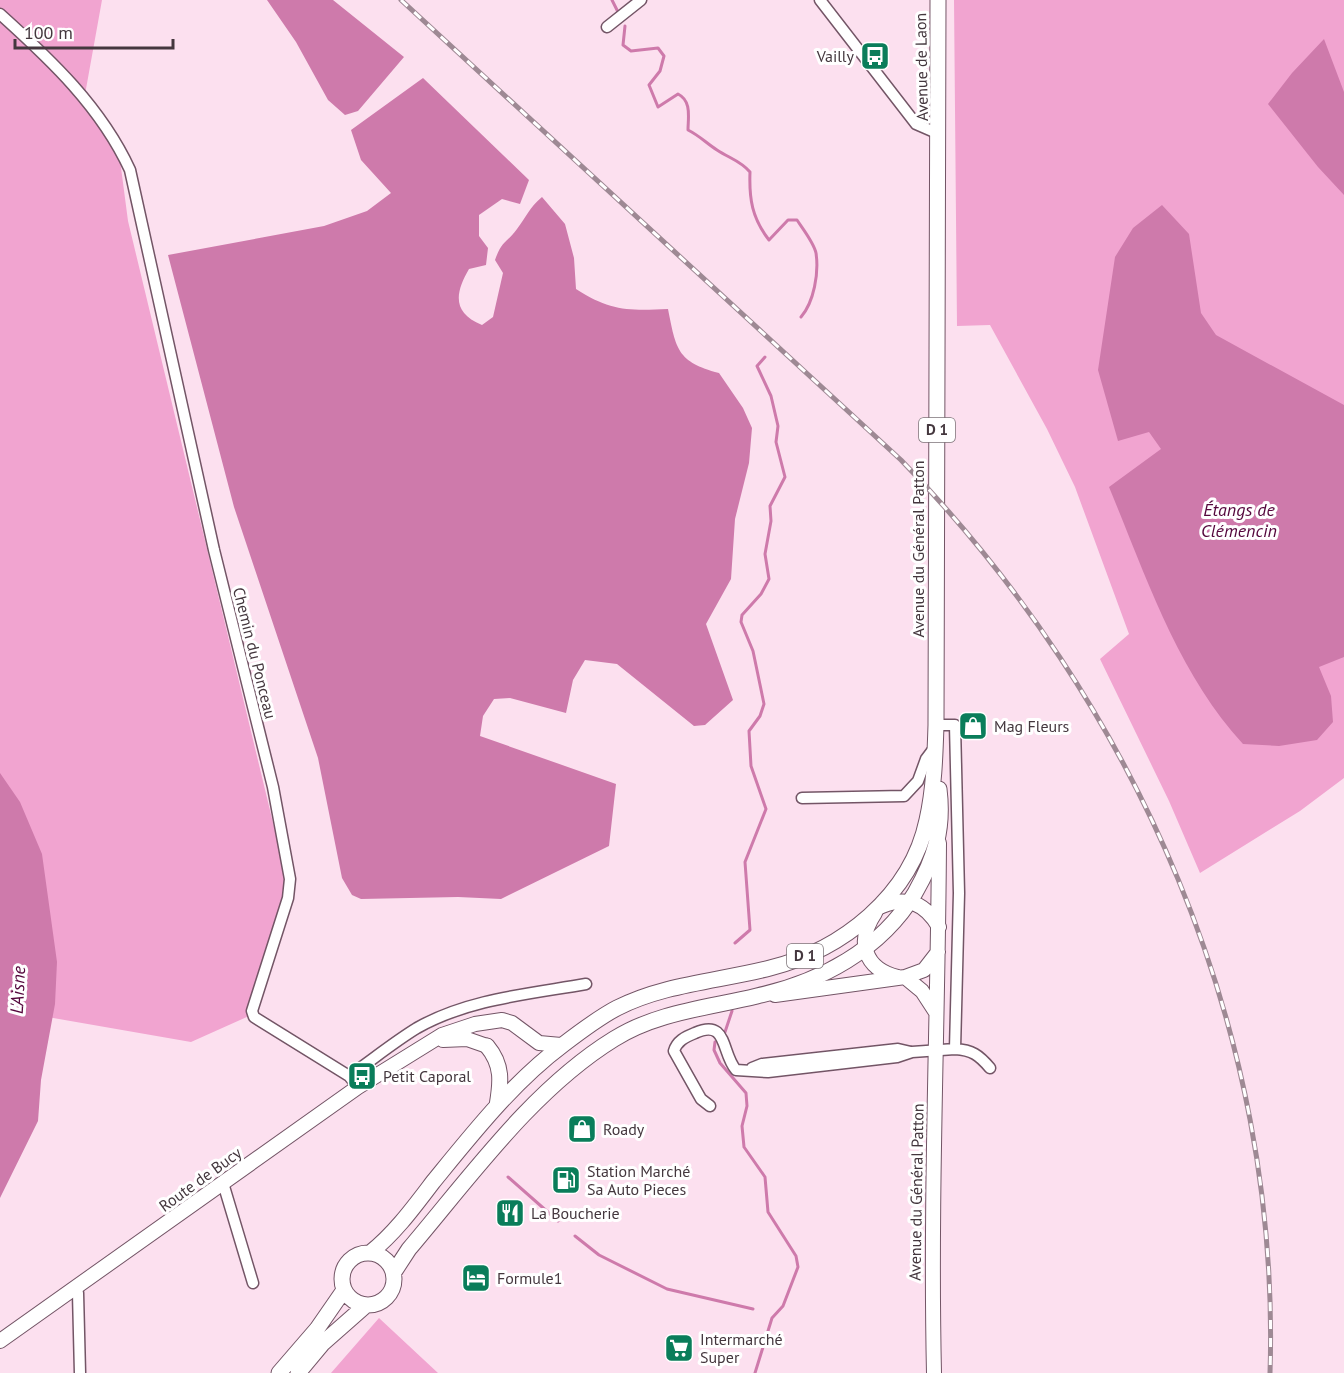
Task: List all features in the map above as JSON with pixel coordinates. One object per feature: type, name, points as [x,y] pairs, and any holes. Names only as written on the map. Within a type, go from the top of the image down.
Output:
[{"type":"main road","name":"Avenue de Laon","points":[[938,0],[939,134]]},
{"type":"main road","name":"Avenue du Général Patton","points":[[935,747],[939,134]]},
{"type":"main road","name":"D 1","points":[[394,1272],[410,1249],[531,1108],[578,1065],[636,1027],[681,1012],[755,997],[800,984],[865,949],[891,926],[910,901],[939,838],[940,799],[935,747]]},
{"type":"main road","name":"D 1","points":[[370,1253],[396,1229],[497,1106],[561,1045],[618,1008],[665,990],[792,961],[826,946],[878,910],[903,877],[927,823],[935,747]]},
{"type":"main road","name":"Avenue du Général Patton","points":[[934,1373],[935,1011],[939,948],[939,838]]},
{"type":"main road","points":[[935,1011],[922,991],[902,977],[878,968],[865,949],[866,926],[878,910],[893,902],[910,901],[927,910],[939,927]]},
{"type":"main road","points":[[755,997],[817,991],[902,977],[924,970],[931,963],[939,948]]},
{"type":"main road","name":"Route de Bucy","points":[[0,1341],[358,1087],[421,1047],[452,1031],[502,1020],[512,1023],[539,1043],[561,1045]]},
{"type":"main road","name":"Route de Bucy","points":[[421,1047],[454,1038],[487,1046]]},
{"type":"main road","points":[[487,1046],[495,1056],[502,1078],[497,1106]]},
{"type":"main road","points":[[370,1253],[385,1259],[394,1272],[393,1288],[390,1296],[383,1302],[365,1306],[356,1304],[344,1290],[342,1281],[346,1264],[353,1258],[370,1253]]},
{"type":"main road","points":[[279,1373],[317,1329],[344,1290]]},
{"type":"main road","points":[[297,1373],[331,1335],[365,1306]]},
{"type":"street","points":[[607,27],[641,0]]},
{"type":"street","points":[[820,0],[916,124],[939,134]]},
{"type":"street","name":"Chemin du Ponceau","points":[[0,14],[43,53],[98,113],[119,145],[130,170],[211,538],[273,787],[290,879],[288,898],[252,1011],[254,1017],[349,1076],[358,1087]]},
{"type":"street","points":[[936,726],[955,725],[959,893],[955,1049]]},
{"type":"street","points":[[802,798],[904,796],[918,781],[926,759],[935,747]]},
{"type":"street","points":[[349,1076],[417,1029],[454,1012],[476,1004],[586,984]]},
{"type":"street","points":[[710,1106],[701,1099],[674,1051],[676,1044],[706,1028],[715,1030],[721,1036],[736,1070],[749,1069],[762,1064],[898,1049],[912,1052],[968,1050],[980,1055],[990,1068]]},
{"type":"street","points":[[223,1183],[253,1283]]},
{"type":"street","points":[[75,1288],[78,1293],[80,1373]]},
{"type":"shaded area","points":[[0,0],[102,0],[84,100],[120,160],[128,221],[288,885],[249,1016],[191,1042],[36,1015],[0,834]]},
{"type":"shaded area","points":[[954,0],[1344,0],[1344,778],[1300,811],[1200,873],[1169,801],[1100,659],[1129,634],[1075,487],[1047,429],[990,325],[957,326]]},
{"type":"shaded area","points":[[379,1318],[438,1373],[331,1373]]},
{"type":"water","points":[[267,0],[333,0],[404,57],[358,111],[345,115],[328,100],[296,42]]},
{"type":"water","points":[[1324,39],[1344,92],[1344,195],[1318,167],[1268,104],[1292,73]]},
{"type":"water","points":[[423,78],[529,180],[520,204],[502,199],[479,215],[479,236],[488,248],[486,265],[469,269],[464,278],[459,302],[465,315],[482,325],[493,317],[503,273],[495,260],[502,245],[542,197],[565,224],[574,258],[576,289],[610,306],[642,310],[668,309],[673,334],[681,352],[694,364],[719,373],[743,408],[752,428],[749,463],[735,519],[731,579],[706,624],[733,700],[705,725],[694,726],[617,664],[585,660],[573,680],[566,713],[510,698],[494,699],[483,716],[480,736],[616,784],[609,846],[501,899],[458,897],[361,899],[352,895],[342,878],[318,758],[234,507],[168,255],[324,226],[367,211],[391,193],[361,160],[351,130]]},
{"type":"water","name":"Étangs de Clémencin","points":[[1162,205],[1189,234],[1201,313],[1216,335],[1344,405],[1344,657],[1319,667],[1331,696],[1333,722],[1317,740],[1279,746],[1243,744],[1199,686],[1181,655],[1150,588],[1109,487],[1161,449],[1149,432],[1118,441],[1098,370],[1115,257],[1133,228]]},
{"type":"water","name":"L'Aisne","points":[[0,773],[20,802],[42,854],[57,962],[55,1004],[41,1080],[38,1121],[0,1198]]},
{"type":"waterway","points":[[612,0],[619,14]]},
{"type":"waterway","points":[[625,26],[623,45],[631,51],[658,48],[664,56],[660,71],[649,85],[658,107],[678,94],[687,105],[688,130],[739,162],[750,172],[750,191],[755,216],[769,240],[788,220],[797,220],[811,241],[816,253],[816,278],[806,311],[801,317]]},
{"type":"waterway","points":[[735,943],[750,930],[745,862],[766,809],[751,766],[749,731],[760,716],[764,704],[753,651],[741,622],[742,615],[761,594],[769,579],[765,554],[771,521],[770,506],[785,477],[776,442],[778,426],[771,396],[757,366],[765,357]]},
{"type":"waterway","points":[[725,1032],[732,1011]]},
{"type":"waterway","points":[[715,1042],[714,1050],[720,1063],[746,1093],[747,1106],[742,1126],[744,1147],[765,1177],[768,1212],[796,1256],[798,1267],[783,1306],[772,1318],[755,1373]]},
{"type":"waterway","points":[[508,1177],[558,1221]]},
{"type":"waterway","points":[[575,1236],[599,1255],[667,1289],[753,1309]]},
{"type":"railway","points":[[401,0],[901,460],[985,555],[1060,657],[1124,765],[1178,879],[1220,998],[1250,1120],[1267,1246],[1270,1373]]},
{"type":"place","name":"Vailly","points":[[875,56]]},
{"type":"place","name":"Mag Fleurs","points":[[973,726]]},
{"type":"place","name":"Petit Caporal","points":[[362,1076]]},
{"type":"place","name":"Roady","points":[[582,1129]]},
{"type":"place","name":"Station Marché Sa Auto Pieces","points":[[566,1180]]},
{"type":"place","name":"La Boucherie","points":[[510,1213]]},
{"type":"place","name":"Formule1","points":[[476,1278]]},
{"type":"place","name":"Intermarché Super","points":[[679,1348]]}]
